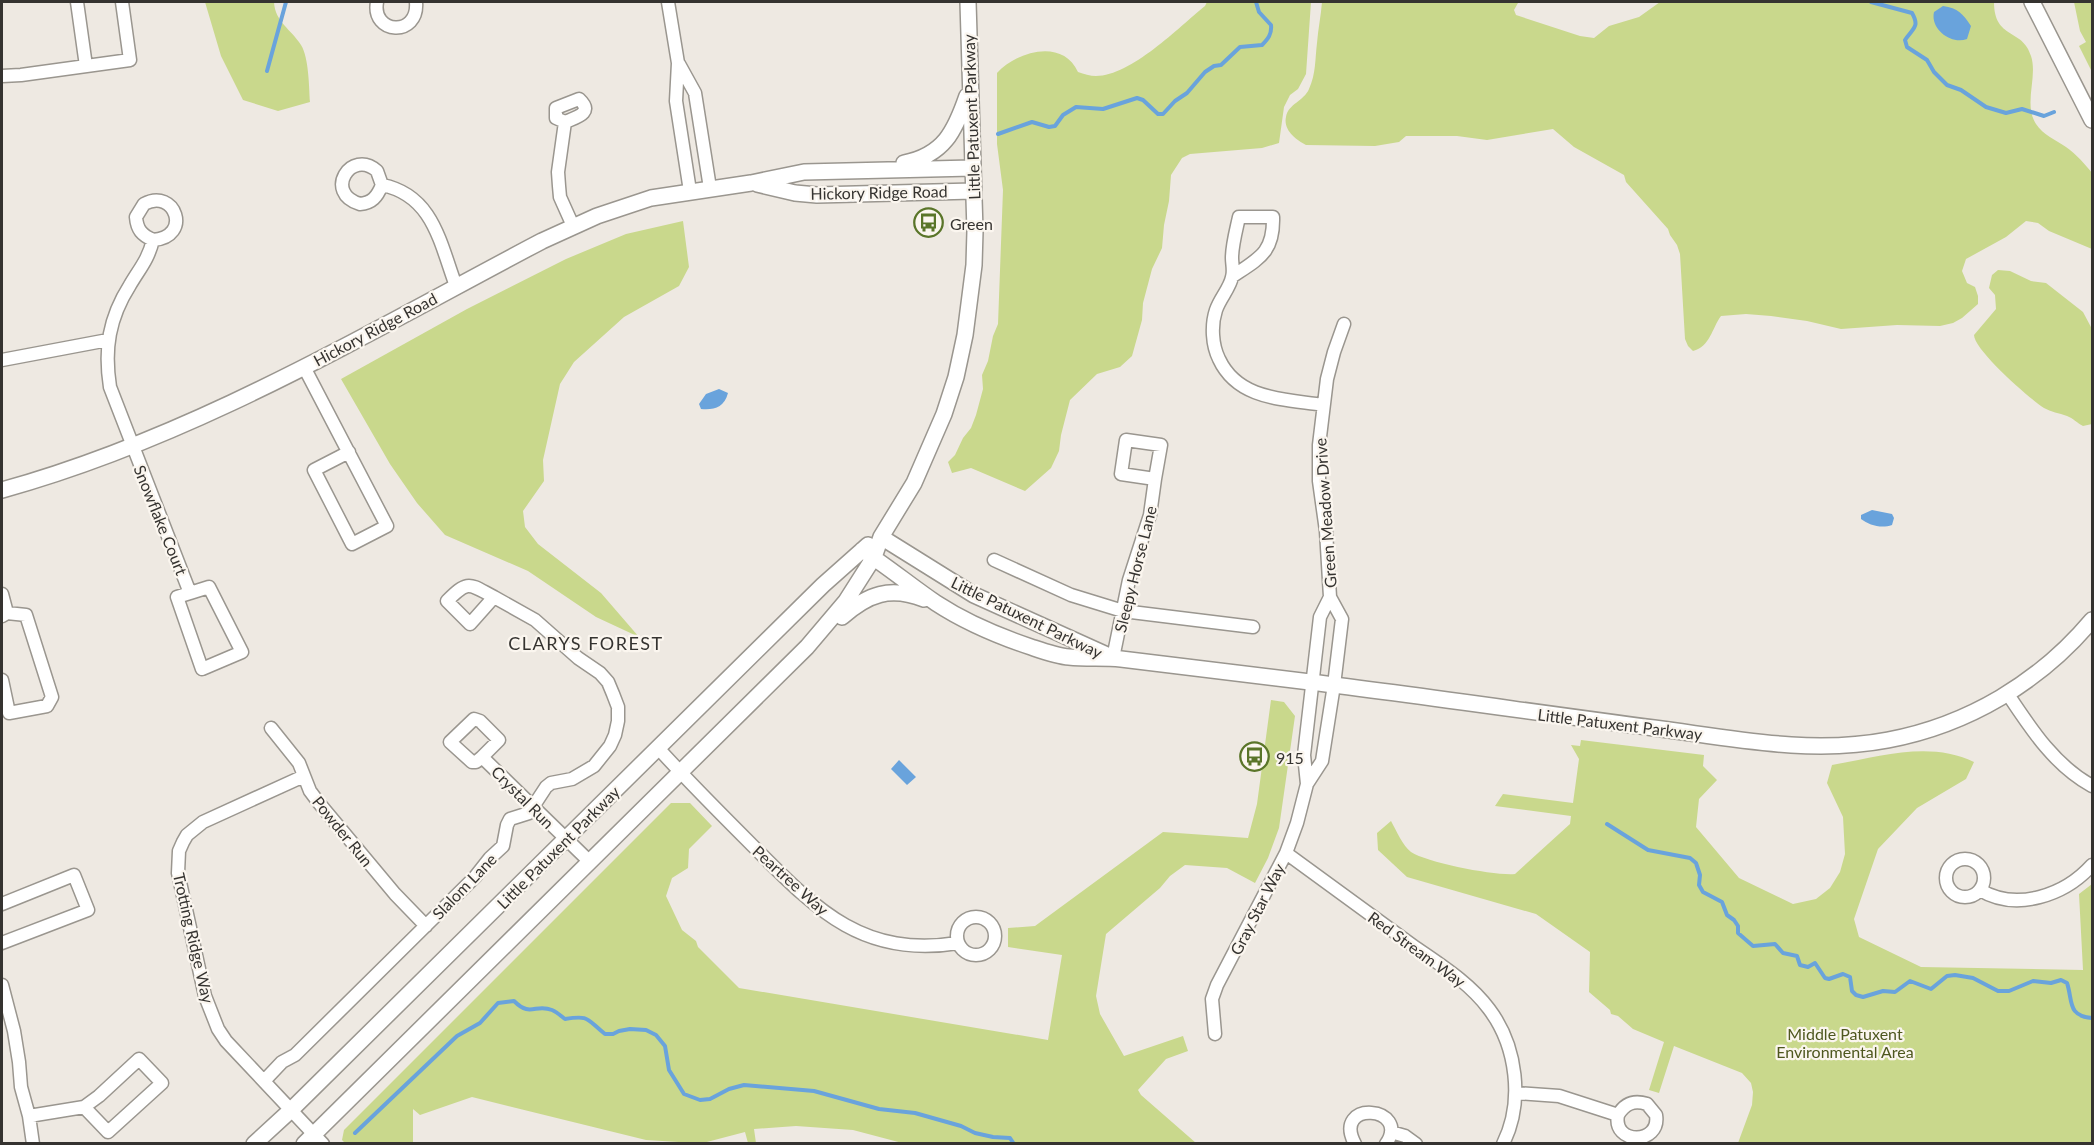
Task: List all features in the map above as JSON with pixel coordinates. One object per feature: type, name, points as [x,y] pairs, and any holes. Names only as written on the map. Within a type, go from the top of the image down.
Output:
[{"type":"street","points":[[77,2],[86,66]]},
{"type":"street","points":[[2,76],[129,60],[122,2]]},
{"type":"street","points":[[377,2],[377,15],[381,22],[395,28],[410,23],[415,17],[416,2]]},
{"type":"street","points":[[668,2],[678,63],[676,101],[690,191]]},
{"type":"street","name":"Little Patuxent Parkway","points":[[254,1143],[291,1110],[658,748],[868,554],[881,537],[918,475],[944,414],[956,377],[965,335],[973,276],[975,231],[968,2]]},
{"type":"street","points":[[2032,2],[2092,120]]},
{"type":"street","points":[[678,63],[695,93],[710,188]]},
{"type":"street","points":[[874,170],[918,160],[943,145],[958,123],[970,87]]},
{"type":"street","points":[[565,122],[558,172],[559,186],[560,197],[573,226]]},
{"type":"street","name":"Hickory Ridge Road","points":[[2,490],[132,447],[188,423],[304,367],[573,226],[651,198],[751,183],[804,172],[972,168]]},
{"type":"street","name":"Hickory Ridge Road","points":[[751,183],[795,193],[817,195],[973,191]]},
{"type":"street","points":[[381,185],[398,188],[420,204],[427,213],[435,228],[456,286]]},
{"type":"street","points":[[1233,276],[1232,257],[1239,217],[1273,217],[1274,230],[1269,247],[1233,276],[1216,310],[1213,339],[1215,352],[1230,377],[1253,393],[1323,405]]},
{"type":"street","name":"Snowflake Court","points":[[153,240],[150,253],[142,269],[130,283],[121,301],[108,340],[107,370],[110,387],[132,447],[190,593]]},
{"type":"street","name":"Green Meadow Drive","points":[[1334,685],[1341,619],[1330,597],[1326,531],[1318,461],[1323,405],[1334,352],[1344,324]]},
{"type":"street","points":[[2,360],[108,340]]},
{"type":"street","points":[[304,367],[349,452],[387,526],[352,544],[314,470],[349,452]]},
{"type":"street","name":"Sleepy Horse Lane","points":[[1113,658],[1129,580],[1149,515],[1155,479]]},
{"type":"street","name":"Little Patuxent Parkway","points":[[881,537],[974,595],[1113,658]]},
{"type":"street","name":"Little Patuxent Parkway","points":[[868,554],[938,604],[992,632],[1031,647],[1068,657],[1113,658],[1732,738],[1823,746],[1857,745],[1913,735],[1978,710],[2033,677],[2056,658],[2092,620]]},
{"type":"street","name":"Little Patuxent Parkway","points":[[314,1140],[807,647],[846,601],[868,554]]},
{"type":"street","points":[[994,560],[1071,595],[1123,611],[1253,627]]},
{"type":"street","name":"Snowflake Court","points":[[209,587],[242,652],[202,669],[177,597],[190,593],[209,587]]},
{"type":"street","points":[[807,647],[854,607],[876,595],[910,593],[938,604]]},
{"type":"street","points":[[2,594],[4,614],[26,615],[52,697],[46,706],[9,713],[2,680]]},
{"type":"street","name":"Slalom Lane","points":[[264,1081],[282,1062],[295,1055],[426,926],[503,846],[510,819],[529,813],[551,783],[584,774],[603,757],[615,735],[618,707],[608,682],[600,672],[578,658],[534,620],[494,597]]},
{"type":"street","name":"Green Meadow Drive","points":[[1312,682],[1320,617],[1330,597]]},
{"type":"street","name":"Gray Star Way","points":[[1307,784],[1304,755],[1312,682]]},
{"type":"street","name":"Gray Star Way","points":[[1215,1034],[1212,999],[1217,984],[1286,853],[1307,784],[1322,761],[1334,685]]},
{"type":"street","points":[[2007,693],[2050,754],[2092,786]]},
{"type":"street","name":"Powder Run","points":[[271,728],[292,752],[310,791],[319,803],[395,894],[426,926]]},
{"type":"street","name":"Peartree Way","points":[[658,748],[802,895],[838,922],[882,942],[937,947],[958,943]]},
{"type":"street","name":"Crystal Run","points":[[482,757],[590,862]]},
{"type":"street","name":"Trotting Ridge Way","points":[[304,776],[202,822],[187,835],[179,851],[178,873],[205,996],[218,1029],[226,1041],[291,1110],[314,1140]]},
{"type":"street","name":"Red Stream Way","points":[[1286,853],[1463,981],[1489,1009],[1503,1036],[1513,1069],[1516,1093],[1503,1143]]},
{"type":"street","points":[[1980,890],[2000,899],[2030,899],[2065,888],[2081,877],[2092,865]]},
{"type":"street","points":[[2,904],[74,875],[88,910],[2,943]]},
{"type":"street","points":[[2,985],[8,1032],[20,1062],[21,1087],[33,1143]]},
{"type":"street","points":[[29,1116],[84,1107],[139,1059],[162,1083],[108,1132],[84,1107]]},
{"type":"street","points":[[1516,1093],[1559,1096],[1618,1115]]},
{"type":"street","points":[[1355,1143],[1351,1136],[1352,1122],[1365,1112],[1382,1115],[1390,1125],[1388,1138],[1405,1136],[1416,1143]]},
{"type":"green space","points":[[205,2],[274,2],[280,20],[297,39],[304,51],[310,102],[278,111],[243,100],[221,56]]},
{"type":"green space","points":[[1207,2],[1311,2],[1306,74],[1284,107],[1279,143],[1262,148],[1190,154],[1182,158],[1171,175],[1162,248],[1152,269],[1132,356],[1120,367],[1097,374],[1070,400],[1059,451],[1051,468],[1025,491],[971,468],[952,473],[948,462],[955,455],[976,415],[983,389],[982,375],[998,324],[1003,190],[997,144],[997,73],[1016,59],[1039,51],[1062,55],[1071,61],[1078,72],[1087,75],[1110,74],[1154,49]]},
{"type":"green space","points":[[1322,2],[1522,2],[1518,3],[1514,10],[1516,15],[1580,36],[1594,38],[1609,26],[1639,17],[1660,2],[1994,2],[1995,14],[1999,23],[2022,41],[2031,56],[2033,73],[2031,108],[2036,124],[2073,153],[2092,173],[2092,249],[2049,231],[2038,223],[2026,221],[2006,237],[1966,259],[1962,271],[1967,283],[1975,287],[1978,304],[1953,323],[1940,326],[1897,325],[1841,329],[1771,316],[1746,314],[1721,316],[1703,346],[1693,351],[1685,339],[1680,254],[1668,229],[1626,182],[1624,175],[1574,147],[1553,129],[1487,140],[1457,136],[1406,136],[1399,142],[1375,146],[1306,145],[1294,137],[1286,126],[1286,117],[1290,109],[1307,93],[1311,83]]},
{"type":"green space","points":[[2074,2],[2092,2],[2092,72],[2079,46],[2086,42],[2080,31]]},
{"type":"green space","points":[[683,221],[689,267],[679,286],[624,317],[574,362],[560,384],[543,460],[544,481],[523,511],[525,527],[538,544],[601,593],[639,637],[596,617],[528,571],[445,535],[417,503],[390,464],[341,379],[467,309],[566,259],[626,234]]},
{"type":"green space","points":[[1998,270],[2010,271],[2031,281],[2046,283],[2083,312],[2092,329],[2092,424],[2083,426],[2069,417],[2044,408],[2004,374],[1976,342],[1974,335],[1996,309],[1995,295],[1989,288],[1992,275]]},
{"type":"green space","points":[[1271,700],[1284,702],[1295,716],[1279,828],[1268,858],[1255,883],[1227,868],[1185,865],[1106,934],[1096,996],[1100,1014],[1124,1056],[1183,1036],[1188,1051],[1166,1059],[1138,1090],[1196,1143],[906,1144],[853,1130],[796,1126],[754,1129],[756,1143],[748,1143],[745,1132],[703,1143],[646,1140],[472,1097],[420,1115],[413,1109],[413,1143],[345,1143],[342,1140],[344,1130],[671,803],[690,803],[712,826],[689,849],[688,868],[672,878],[666,896],[682,930],[696,941],[698,947],[739,988],[1048,1040],[1062,955],[1008,947],[1008,928],[1035,926],[1163,832],[1248,838],[1257,804]]},
{"type":"green space","name":"Middle Patuxent Environmental Area","points":[[1581,740],[1704,755],[1703,766],[1717,780],[1699,799],[1696,827],[1739,878],[1793,904],[1816,899],[1830,888],[1840,872],[1845,854],[1843,817],[1827,783],[1832,765],[1903,752],[1922,751],[1957,755],[1974,762],[1966,779],[1917,808],[1878,849],[1854,919],[1859,937],[1921,967],[2083,970],[2079,894],[2092,884],[2092,1143],[1738,1143],[1752,1105],[1751,1083],[1742,1073],[1674,1046],[1659,1093],[1649,1090],[1664,1042],[1633,1029],[1618,1016],[1611,1014],[1610,1010],[1589,992],[1590,952],[1536,914],[1407,877],[1378,850],[1377,833],[1391,821],[1405,846],[1420,856],[1462,868],[1515,874],[1570,824],[1571,816],[1495,806],[1503,794],[1573,803],[1579,759],[1571,745],[1580,746]]},
{"type":"water","points":[[1943,6],[1963,15],[1971,26],[1967,39],[1948,38],[1938,30],[1934,12]]},
{"type":"water","points":[[719,389],[728,393],[724,402],[714,408],[701,409],[699,404],[706,394]]},
{"type":"water","points":[[1872,510],[1892,514],[1894,518],[1892,525],[1875,526],[1861,519],[1861,515]]},
{"type":"water","points":[[899,760],[916,777],[907,785],[891,769]]},
{"type":"waterway","points":[[267,71],[286,2]]},
{"type":"waterway","points":[[998,134],[1032,122],[1049,127],[1055,126],[1063,115],[1076,107],[1103,109],[1137,98],[1143,100],[1158,114],[1163,114],[1175,101],[1187,93],[1205,72],[1214,66],[1221,65],[1240,47],[1262,45],[1266,41],[1271,25],[1259,12],[1256,2]]},
{"type":"waterway","points":[[1871,2],[1912,13],[1915,25],[1905,40],[1907,47],[1927,60],[1934,72],[1947,85],[1961,90],[1986,107],[2006,113],[2022,109],[2044,116],[2054,112]]},
{"type":"waterway","points":[[1607,824],[1648,850],[1690,858],[1696,863],[1700,875],[1699,885],[1703,892],[1722,902],[1727,915],[1738,926],[1738,933],[1753,946],[1775,944],[1783,953],[1797,956],[1800,965],[1808,967],[1815,963],[1825,978],[1829,979],[1843,974],[1850,977],[1852,991],[1856,995],[1863,997],[1883,991],[1895,992],[1910,981],[1931,989],[1947,976],[1955,975],[1973,978],[1998,991],[2009,991],[2033,981],[2051,983],[2061,980],[2067,983],[2075,1011],[2084,1017],[2092,1018]]},
{"type":"waterway","points":[[355,1133],[457,1036],[480,1023],[498,1003],[514,1001],[525,1009],[552,1010],[565,1019],[587,1019],[605,1034],[630,1029],[646,1030],[656,1035],[665,1046],[669,1070],[684,1094],[700,1100],[710,1099],[729,1089],[744,1085],[814,1091],[879,1109],[915,1113],[961,1126],[975,1133],[1010,1138],[1014,1144]]},
{"type":"place","name":"Green","points":[[929,223]]},
{"type":"place","name":"915","points":[[1255,757]]},
{"type":"district","name":"CLARYS FOREST","points":[[586,643]]}]
